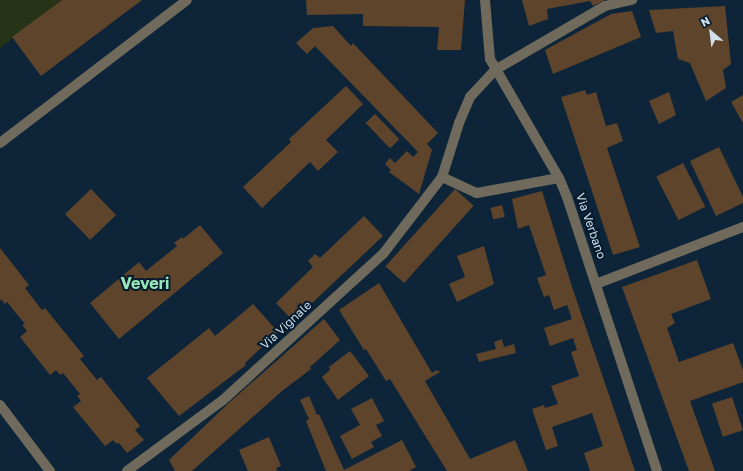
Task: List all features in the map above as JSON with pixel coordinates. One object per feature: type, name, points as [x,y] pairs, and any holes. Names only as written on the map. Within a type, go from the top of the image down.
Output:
[{"type":"street","points":[[0,143],[187,0]]},
{"type":"street","name":"Via Verbano","points":[[486,0],[490,59],[559,178],[567,197],[657,471]]},
{"type":"street","name":"Via Vignale","points":[[127,471],[223,400],[383,254],[442,177],[459,123],[470,97],[495,70],[605,6],[632,0]]},
{"type":"street","points":[[442,177],[477,193],[559,178]]},
{"type":"street","points":[[596,284],[743,227]]},
{"type":"street","points":[[0,406],[50,471]]},
{"type":"green space","points":[[0,0],[63,0],[0,48]]},
{"type":"building","points":[[62,0],[142,0],[41,76],[12,37]]},
{"type":"building","points":[[306,0],[465,0],[461,50],[437,50],[439,27],[363,26],[363,14],[307,15]]},
{"type":"building","points":[[522,0],[605,0],[593,6],[590,1],[547,9],[548,19],[529,26]]},
{"type":"building","points":[[725,6],[731,64],[723,70],[726,88],[706,101],[690,63],[678,59],[673,31],[656,33],[649,10]]},
{"type":"building","points":[[632,11],[641,37],[553,74],[545,50],[611,14]]},
{"type":"building","points":[[333,26],[351,46],[353,43],[438,133],[427,144],[432,150],[419,194],[389,172],[391,170],[385,164],[390,158],[395,163],[407,151],[413,157],[418,152],[315,46],[307,54],[296,43],[313,28]]},
{"type":"building","points":[[346,86],[363,104],[326,140],[338,152],[318,171],[310,162],[262,208],[243,187],[291,142],[289,139]]},
{"type":"building","points":[[585,90],[587,95],[596,92],[606,126],[617,123],[623,141],[607,148],[640,247],[613,255],[561,97]]},
{"type":"building","points":[[669,92],[676,115],[659,124],[649,101]]},
{"type":"building","points":[[743,95],[743,123],[731,102]]},
{"type":"building","points":[[375,114],[399,139],[390,148],[366,123]]},
{"type":"building","points":[[719,147],[743,197],[743,203],[716,216],[690,161]]},
{"type":"building","points":[[683,163],[705,207],[679,220],[656,177]]},
{"type":"building","points":[[91,189],[116,215],[90,240],[65,214]]},
{"type":"building","points":[[455,189],[474,206],[404,283],[385,266]]},
{"type":"building","points":[[542,191],[572,287],[635,471],[590,471],[584,453],[603,446],[592,413],[552,427],[558,446],[546,450],[532,409],[544,405],[545,408],[558,404],[551,386],[579,376],[571,352],[577,350],[573,338],[550,346],[544,328],[572,319],[567,305],[554,310],[549,295],[544,297],[537,278],[546,275],[529,225],[518,229],[512,199]]},
{"type":"building","points":[[502,205],[505,217],[493,220],[490,208]]},
{"type":"building","points":[[364,216],[383,236],[293,321],[276,303],[313,267],[308,261],[315,254],[320,258]]},
{"type":"building","points":[[200,225],[223,253],[119,339],[90,303],[139,262],[146,271],[177,246],[174,243],[182,237],[183,239]]},
{"type":"building","points":[[484,246],[494,284],[457,302],[449,284],[465,277],[457,256]]},
{"type":"building","points":[[0,248],[29,285],[25,288],[42,310],[45,308],[84,356],[80,359],[97,380],[101,377],[140,426],[135,430],[144,440],[127,453],[119,443],[117,444],[113,440],[105,446],[73,407],[81,401],[77,396],[80,394],[63,373],[60,375],[56,370],[50,375],[20,337],[27,331],[22,325],[25,324],[7,302],[5,304],[1,299],[0,301]]},
{"type":"building","points":[[697,260],[711,299],[671,314],[675,323],[667,328],[679,362],[733,343],[743,370],[743,382],[690,401],[715,471],[689,471],[622,287]]},
{"type":"building","points":[[379,283],[432,373],[437,370],[440,372],[425,381],[470,459],[515,440],[528,471],[447,471],[390,379],[386,381],[366,349],[364,350],[339,310]]},
{"type":"building","points":[[253,304],[278,332],[245,363],[246,365],[179,416],[147,378],[209,328],[215,336]]},
{"type":"building","points":[[324,319],[340,340],[310,367],[311,369],[282,391],[192,471],[175,471],[169,460],[232,400]]},
{"type":"building","points":[[502,339],[504,347],[514,344],[516,353],[479,362],[476,354],[496,349],[494,342]]},
{"type":"building","points":[[350,351],[369,376],[338,400],[322,377],[330,370],[329,367]]},
{"type":"building","points":[[309,396],[317,415],[319,414],[344,470],[402,440],[416,467],[409,471],[326,471],[306,421],[309,419],[300,400]]},
{"type":"building","points":[[732,397],[743,430],[723,437],[712,403]]},
{"type":"building","points":[[372,398],[384,421],[376,425],[382,436],[371,442],[374,447],[352,459],[340,436],[360,425],[351,409]]},
{"type":"building","points":[[269,437],[281,466],[276,468],[277,471],[248,471],[239,450]]},
{"type":"district","name":"Veveri","points":[[145,283]]}]
